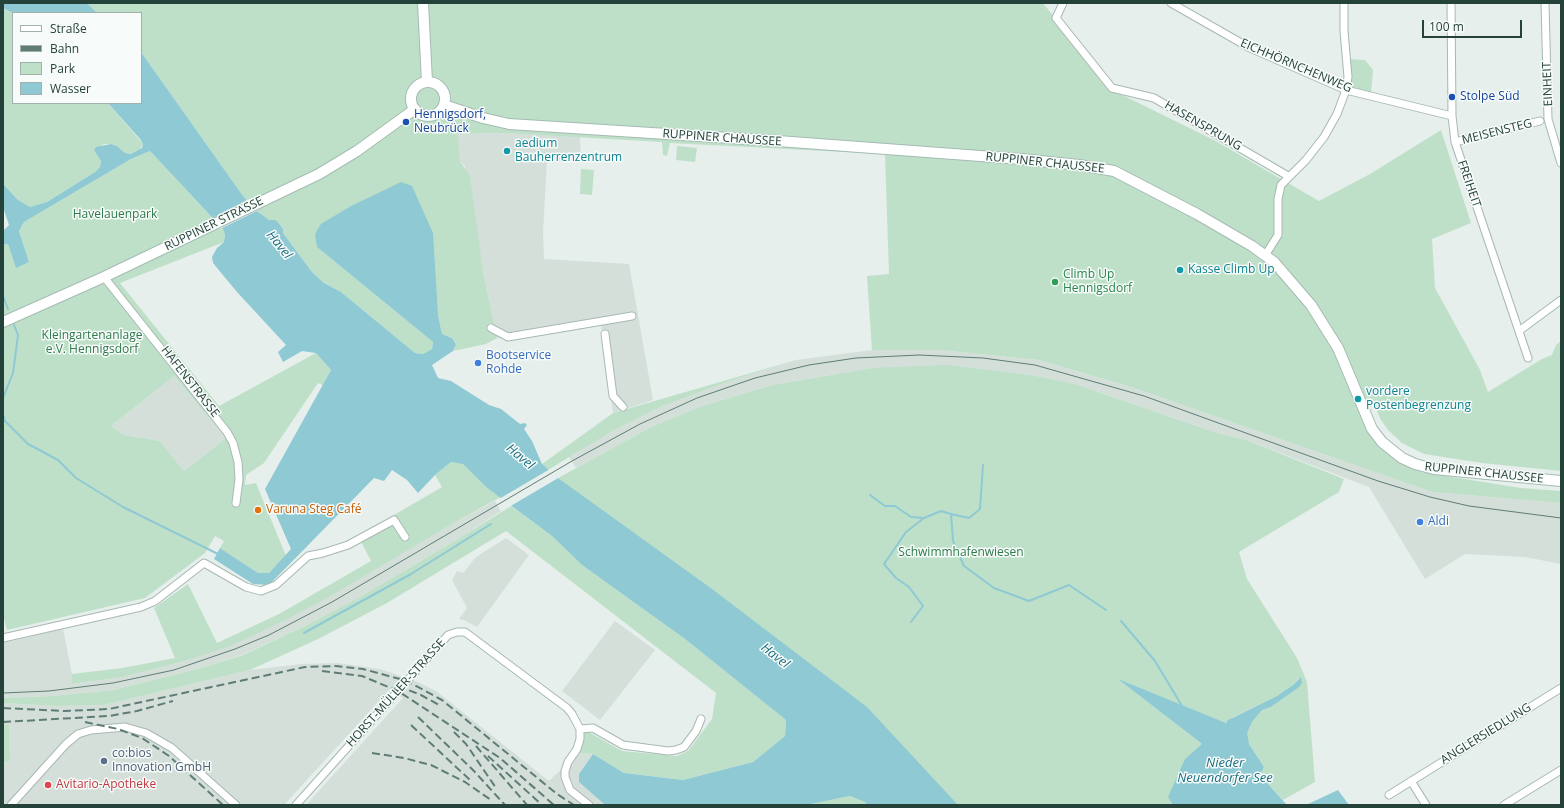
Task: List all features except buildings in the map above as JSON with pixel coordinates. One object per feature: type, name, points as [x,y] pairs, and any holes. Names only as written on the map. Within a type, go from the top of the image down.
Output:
[{"type":"main road","points":[[423,3],[427,82]]},
{"type":"main road","points":[[427,82],[433,83],[442,89],[444,94],[444,105],[438,112],[429,116],[422,114],[415,109],[412,104],[413,92],[417,87],[427,82]]},
{"type":"main road","name":"RUPPINER CHAUSSEE","points":[[444,105],[483,118],[509,124],[778,141],[1021,159],[1103,168],[1125,175],[1162,194],[1266,254],[1297,287],[1330,334],[1345,362],[1368,420],[1377,436],[1387,447],[1402,458],[1415,464],[1434,469],[1561,481]]},
{"type":"main road","name":"RUPPINER STRASSE","points":[[4,322],[104,277],[319,174],[350,155],[415,109]]},
{"type":"street","name":"HASENSPRUNG","points":[[1063,3],[1056,18],[1112,88],[1154,98],[1288,176]]},
{"type":"street","name":"EICHHÖRNCHENWEG","points":[[1171,3],[1250,48],[1346,90],[1452,116]]},
{"type":"street","points":[[1266,254],[1278,235],[1279,191],[1281,184],[1306,160],[1324,137],[1337,114],[1346,90],[1348,77],[1344,31],[1344,3]]},
{"type":"street","name":"FREIHEIT","points":[[1451,3],[1452,116],[1455,142],[1528,358]]},
{"type":"street","name":"EINHEIT","points":[[1545,3],[1548,119],[1561,163]]},
{"type":"street","name":"MEISENSTEG","points":[[1455,142],[1540,121]]},
{"type":"street","name":"HAFENSTRASSE","points":[[104,277],[228,432],[233,443],[238,462],[239,480],[236,503]]},
{"type":"street","points":[[1519,331],[1561,300]]},
{"type":"street","points":[[491,328],[508,337],[632,316]]},
{"type":"street","points":[[605,334],[612,396],[623,407]]},
{"type":"street","points":[[3,638],[141,607],[155,601],[204,563],[246,587],[261,591],[276,586],[308,556],[348,545],[394,520],[405,537]]},
{"type":"street","name":"HORST-MÜLLER-STRASSE","points":[[296,805],[448,635],[457,632],[465,632],[567,708],[580,729]]},
{"type":"street","name":"ANGLERSIEDLUNG","points":[[1389,794],[1561,688]]},
{"type":"street","points":[[589,805],[570,790],[565,777],[565,771],[580,739],[580,729],[593,728],[623,745],[668,751],[684,747],[696,731],[701,720]]},
{"type":"street","points":[[11,805],[66,744],[78,734],[91,730],[120,727],[146,733],[172,748],[236,805]]},
{"type":"street","points":[[1504,805],[1561,770]]},
{"type":"street","points":[[1412,781],[1426,805]]},
{"type":"shaded area","points":[[503,133],[580,137],[581,161],[547,161],[543,232],[544,259],[629,264],[653,400],[613,413],[601,323],[497,338],[483,271],[465,166],[460,161],[457,134]]},
{"type":"shaded area","points":[[872,350],[940,350],[1039,360],[1131,387],[1432,492],[1561,503],[1561,564],[1525,557],[1465,554],[1425,579],[1369,487],[1246,440],[1217,433],[1096,391],[1030,375],[994,371],[872,368],[772,385],[699,407],[651,427],[576,468],[569,457],[578,452],[577,450],[660,407],[727,382],[796,360]]},
{"type":"shaded area","points":[[174,376],[226,438],[184,471],[160,441],[124,435],[111,426]]},
{"type":"shaded area","points":[[495,501],[501,511],[463,536],[358,598],[307,625],[244,654],[201,668],[113,690],[52,696],[3,698],[3,643],[63,629],[73,684],[123,677],[185,661],[282,622],[455,522]]},
{"type":"shaded area","points":[[506,538],[529,555],[477,627],[459,619],[467,608],[452,580],[457,571],[463,573],[476,557]]},
{"type":"shaded area","points":[[615,621],[655,650],[600,720],[562,691]]},
{"type":"shaded area","points":[[337,663],[380,669],[418,682],[436,691],[549,781],[578,753],[593,754],[579,774],[579,782],[605,805],[306,805],[403,698],[389,690],[284,805],[3,805],[3,763],[10,761],[9,725],[3,725],[3,703],[56,706],[104,705],[250,670],[302,664]]},
{"type":"green space","points":[[87,3],[1043,3],[1112,90],[1214,140],[1319,201],[1370,174],[1441,130],[1471,223],[1432,239],[1435,288],[1480,370],[1488,392],[1542,359],[1552,355],[1556,345],[1561,341],[1561,471],[1482,463],[1424,454],[1402,443],[1388,430],[1381,420],[1374,405],[1359,411],[1372,437],[1379,446],[1398,462],[1423,472],[1521,488],[1561,491],[1561,503],[1432,492],[1131,387],[1039,360],[940,350],[872,350],[867,276],[889,274],[885,154],[670,143],[667,156],[663,155],[662,142],[503,133],[458,134],[460,161],[470,176],[483,271],[497,338],[486,344],[453,351],[456,343],[452,338],[442,334],[438,315],[317,247],[433,342],[432,349],[423,354],[415,353],[341,292],[324,283],[312,272],[283,233],[283,229],[278,222],[269,221],[243,196],[142,53],[142,12],[96,12]]},
{"type":"green space","name":"Havelauenpark","points":[[3,8],[12,12],[12,104],[109,104],[143,144],[139,151],[131,154],[125,153],[117,146],[104,144],[94,150],[101,161],[100,167],[95,172],[47,202],[30,207],[18,200],[3,184]]},
{"type":"green space","points":[[1349,59],[1365,60],[1373,70],[1371,93],[1351,88]]},
{"type":"green space","points":[[677,146],[697,148],[695,162],[676,160]]},
{"type":"green space","name":"Kleingartenanlage e.V. Hennigsdorf","points":[[150,151],[223,229],[225,235],[224,242],[120,283],[219,406],[316,353],[331,370],[323,385],[318,383],[264,463],[246,475],[245,485],[256,483],[286,556],[269,573],[258,573],[220,548],[224,541],[215,536],[205,553],[145,598],[7,630],[3,615],[3,245],[8,244],[16,267],[29,262],[19,231],[24,222],[131,159]],"holes":[[[174,376],[226,438],[184,471],[160,441],[124,435],[111,426]]]},
{"type":"green space","points":[[581,169],[594,170],[592,195],[580,194]]},
{"type":"green space","points":[[796,360],[727,382],[660,407],[609,433],[548,470],[542,464],[613,413]]},
{"type":"green space","name":"Schwimmhafenwiesen","points":[[947,365],[1030,375],[1075,384],[1217,433],[1246,440],[1344,479],[1339,492],[1239,552],[1247,579],[1297,658],[1307,682],[1315,782],[1283,800],[1260,775],[1264,767],[1247,741],[1247,732],[1252,722],[1262,710],[1271,707],[1298,688],[1299,678],[1293,685],[1277,696],[1233,717],[1226,723],[1121,681],[1203,745],[1180,805],[954,805],[558,478],[651,427],[699,407],[772,385],[872,368]]},
{"type":"green space","points":[[451,462],[464,464],[486,487],[501,497],[455,522],[329,597],[282,622],[233,645],[185,661],[123,677],[72,684],[72,674],[122,668],[175,658],[154,608],[188,584],[217,643],[279,614],[371,561],[358,536],[442,487],[435,475]]},
{"type":"green space","points":[[511,506],[552,536],[582,565],[685,639],[786,720],[785,736],[753,762],[683,780],[624,773],[593,754],[578,753],[585,730],[622,751],[677,756],[688,751],[712,719],[716,693],[506,531],[387,603],[318,639],[250,670],[104,705],[56,706],[3,703],[3,698],[52,696],[113,690],[201,668],[243,655],[307,625],[358,598]]},
{"type":"green space","points":[[3,725],[9,725],[10,761],[3,763]]},
{"type":"green space","points":[[850,796],[865,802],[867,805],[806,805]]},
{"type":"water","points":[[3,3],[87,3],[96,12],[12,12],[3,8]]},
{"type":"water","name":"Havel","points":[[142,53],[243,196],[258,212],[269,220],[275,220],[278,222],[283,229],[283,233],[312,272],[324,283],[341,292],[415,353],[423,354],[432,349],[433,342],[317,247],[315,234],[321,224],[351,206],[401,182],[412,186],[433,233],[438,315],[442,334],[452,338],[456,344],[453,351],[432,365],[438,378],[451,381],[489,405],[501,409],[520,424],[525,423],[527,425],[524,429],[532,441],[542,464],[558,478],[712,589],[867,707],[958,805],[867,805],[865,802],[850,796],[806,805],[605,805],[579,782],[579,774],[593,754],[624,773],[683,780],[753,762],[785,736],[786,720],[685,639],[582,565],[552,536],[486,487],[463,464],[451,462],[435,475],[418,493],[407,480],[392,470],[384,481],[374,478],[269,585],[253,584],[214,559],[220,548],[258,573],[269,573],[291,549],[265,489],[331,370],[316,353],[302,351],[283,362],[278,352],[286,345],[237,292],[213,263],[212,257],[217,248],[224,242],[225,235],[223,229],[150,151],[131,159],[24,222],[19,231],[29,262],[16,268],[8,244],[3,245],[3,231],[9,225],[3,207],[3,184],[18,200],[30,207],[47,202],[95,172],[100,167],[101,161],[94,150],[96,147],[111,144],[117,146],[125,153],[131,154],[142,148],[143,144],[109,104],[142,104]]},
{"type":"water","name":"Nieder Neuendorfer See","points":[[1301,677],[1302,683],[1298,688],[1271,707],[1262,710],[1252,722],[1247,733],[1249,744],[1264,767],[1260,775],[1287,805],[1173,805],[1168,797],[1185,759],[1202,744],[1118,679],[1226,723],[1228,720],[1277,696],[1293,685]]},
{"type":"water","points":[[1338,790],[1349,805],[1306,805]]},
{"type":"pier","points":[[249,199],[259,210],[220,229],[211,219]]},
{"type":"pier","points":[[550,469],[560,477],[509,507],[499,499]]},
{"type":"waterway","points":[[3,296],[8,309]]},
{"type":"waterway","points":[[3,398],[13,373],[18,335],[14,325]]},
{"type":"waterway","points":[[3,414],[5,421],[28,444],[58,460],[76,478],[123,507],[218,554]]},
{"type":"waterway","points":[[951,514],[969,518],[980,509],[983,465]]},
{"type":"waterway","points":[[870,495],[885,506],[895,506],[911,517],[924,518]]},
{"type":"waterway","points":[[911,622],[923,606],[909,587],[896,578],[884,564],[906,532],[924,518],[941,511],[951,514],[953,541],[964,566],[994,588],[1029,601],[1069,585],[1106,610]]},
{"type":"waterway","points":[[304,633],[411,574],[491,524]]},
{"type":"waterway","points":[[1121,621],[1155,661],[1182,706]]},
{"type":"tram line","points":[[3,693],[49,691],[113,683],[174,670],[235,649],[269,635],[332,602],[572,461],[640,424],[697,398],[755,378],[809,365],[856,358],[919,355],[983,358],[1035,365],[1144,396],[1378,481],[1430,497],[1469,506],[1561,518]]},
{"type":"railway","points":[[3,708],[64,711],[109,709],[305,667],[336,666],[363,669],[407,681],[442,700],[557,794],[574,805]]},
{"type":"railway","points":[[322,671],[362,676],[398,691],[500,758],[554,805]]},
{"type":"railway","points":[[398,686],[421,695],[441,706]]},
{"type":"railway","points":[[3,722],[109,716],[137,711],[173,701]]},
{"type":"railway","points":[[418,717],[473,770],[505,805]]},
{"type":"railway","points":[[85,722],[118,729],[142,738],[169,756],[223,805]]},
{"type":"railway","points":[[411,725],[470,780]]},
{"type":"railway","points":[[454,732],[466,744],[496,788]]},
{"type":"railway","points":[[476,746],[527,805]]},
{"type":"railway","points":[[372,753],[404,758],[431,765],[465,782],[491,800]]},
{"type":"railway","points":[[488,756],[542,805]]},
{"type":"place","name":"Stolpe Süd","points":[[1452,97]]},
{"type":"place","name":"Hennigsdorf, Neubrück","points":[[406,122]]},
{"type":"place","name":"aedium Bauherrenzentrum","points":[[507,151]]},
{"type":"place","name":"Kasse Climb Up","points":[[1180,270]]},
{"type":"place","name":"Climb Up Hennigsdorf","points":[[1055,282]]},
{"type":"place","name":"Bootservice Rohde","points":[[478,363]]},
{"type":"place","name":"vordere Postenbegrenzung","points":[[1358,399]]},
{"type":"place","name":"Varuna Steg Café","points":[[258,510]]},
{"type":"place","name":"Aldi","points":[[1420,522]]},
{"type":"place","name":"co:bios Innovation GmbH","points":[[104,761]]},
{"type":"place","name":"Avitario-Apotheke","points":[[48,785]]}]
